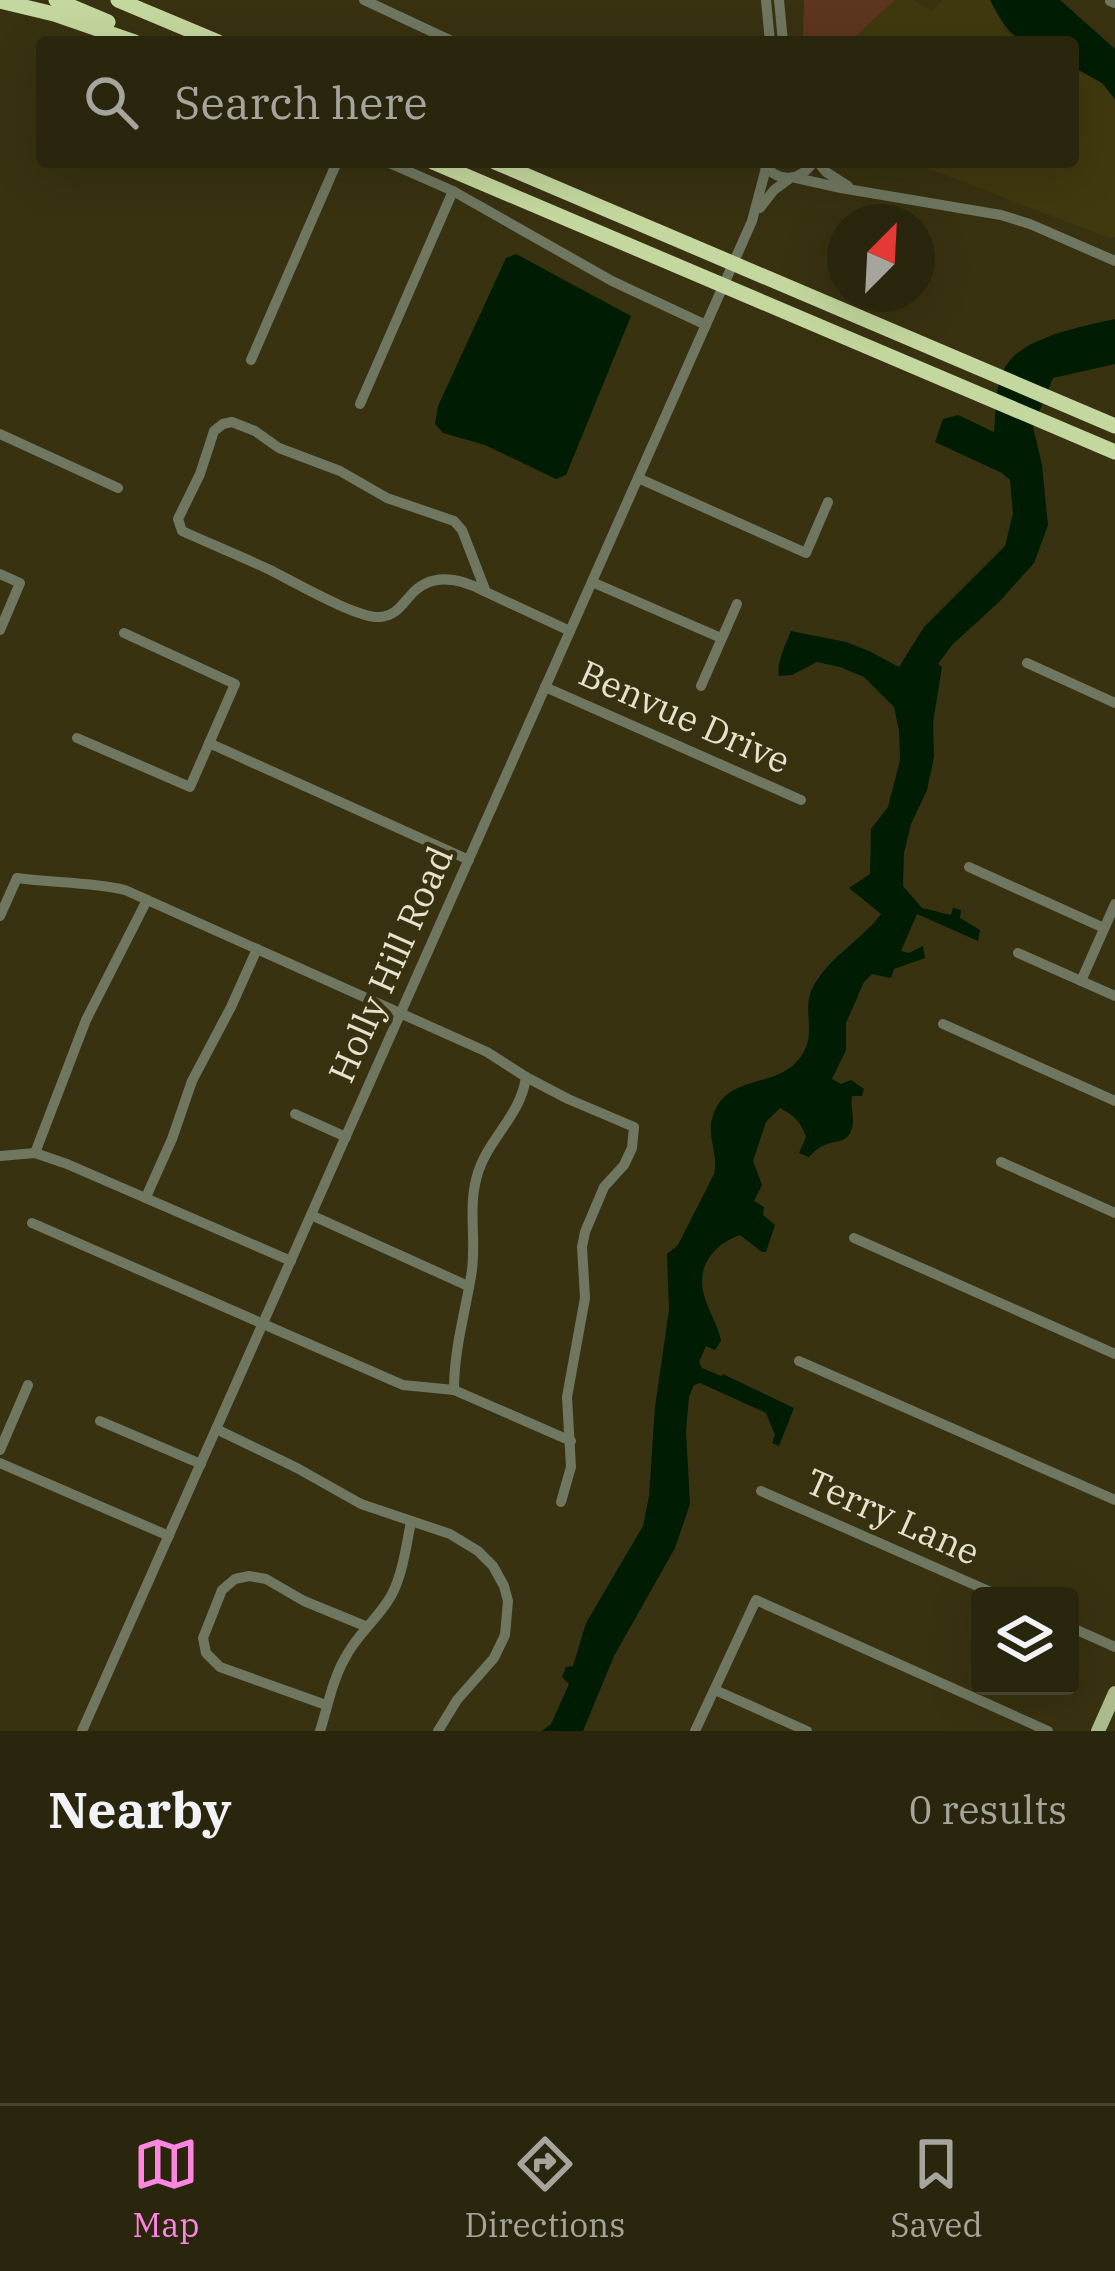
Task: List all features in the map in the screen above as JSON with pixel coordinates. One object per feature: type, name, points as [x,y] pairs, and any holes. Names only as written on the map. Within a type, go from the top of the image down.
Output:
[{"type":"highway","points":[[56,0],[140,36]]},
{"type":"highway","points":[[118,0],[204,36]]},
{"type":"highway","points":[[145,0],[217,36]]},
{"type":"highway","points":[[0,1],[118,36]]},
{"type":"highway","points":[[448,168],[1115,452]]},
{"type":"highway","points":[[509,168],[1115,426]]},
{"type":"main road","points":[[1098,1731],[1115,1693]]},
{"type":"street","points":[[364,0],[441,36]]},
{"type":"street","points":[[766,0],[775,36]]},
{"type":"street","points":[[776,36],[779,0]]},
{"type":"street","points":[[251,360],[334,168]]},
{"type":"street","points":[[401,168],[453,191],[611,281],[706,325]]},
{"type":"street","name":"Holly Hill Road","points":[[752,221],[763,168]]},
{"type":"street","points":[[769,168],[781,178],[1001,215],[1115,261]]},
{"type":"street","name":"Holly Hill Road","points":[[82,1731],[752,221],[774,190],[810,168]]},
{"type":"street","points":[[822,168],[856,191]]},
{"type":"street","points":[[360,404],[453,191]]},
{"type":"street","points":[[486,592],[454,521],[387,498],[238,424],[227,423],[214,431],[178,519],[182,531],[362,614],[388,616],[421,586],[436,579],[455,580],[570,631]]},
{"type":"street","points":[[0,434],[118,488]]},
{"type":"street","points":[[638,478],[806,553],[828,502]]},
{"type":"street","points":[[0,574],[20,583],[0,630]]},
{"type":"street","points":[[592,582],[721,638]]},
{"type":"street","points":[[700,686],[736,604]]},
{"type":"street","points":[[77,737],[190,787],[235,684],[124,633]]},
{"type":"street","points":[[1027,663],[1115,703]]},
{"type":"street","name":"Benvue Drive","points":[[545,687],[801,800]]},
{"type":"street","points":[[209,743],[469,860]]},
{"type":"street","points":[[969,867],[1104,928]]},
{"type":"street","points":[[0,916],[17,878],[125,890],[487,1052],[526,1077],[634,1127],[624,1165],[604,1187],[584,1232],[585,1298],[567,1397],[571,1467],[561,1502]]},
{"type":"street","points":[[35,1153],[86,1020],[147,900]]},
{"type":"street","points":[[1081,981],[1115,904]]},
{"type":"street","points":[[146,1197],[203,1055],[257,949]]},
{"type":"street","points":[[1018,953],[1115,996]]},
{"type":"street","points":[[944,1024],[1115,1101]]},
{"type":"street","points":[[454,1390],[458,1333],[473,1252],[471,1209],[477,1176],[490,1145],[519,1104],[526,1077]]},
{"type":"street","points":[[295,1114],[346,1137]]},
{"type":"street","points":[[0,1156],[35,1153],[291,1261]]},
{"type":"street","points":[[1001,1162],[1115,1213]]},
{"type":"street","points":[[311,1215],[468,1286]]},
{"type":"street","points":[[32,1222],[404,1385],[454,1390],[571,1441]]},
{"type":"street","points":[[854,1238],[1115,1354]]},
{"type":"street","points":[[800,1361],[1115,1500]]},
{"type":"street","points":[[0,1450],[28,1385]]},
{"type":"street","points":[[100,1421],[201,1464]]},
{"type":"street","points":[[216,1429],[361,1504],[450,1534],[494,1566],[509,1612],[506,1635],[494,1658],[437,1731]]},
{"type":"street","points":[[0,1463],[169,1536]]},
{"type":"street","name":"Terry Lane","points":[[761,1491],[980,1587]]},
{"type":"street","points":[[320,1731],[343,1660],[397,1584],[411,1522]]},
{"type":"street","points":[[326,1705],[211,1660],[205,1648],[205,1628],[221,1591],[239,1578],[256,1576],[365,1626]]},
{"type":"street","points":[[695,1731],[756,1600],[1048,1731]]},
{"type":"street","points":[[1079,1631],[1115,1647]]},
{"type":"street","points":[[716,1690],[807,1731]]},
{"type":"shaded area","points":[[804,0],[895,0],[856,36],[803,36]]},
{"type":"shaded area","points":[[895,0],[913,0],[932,11],[942,0],[990,0],[1006,32],[1014,36],[856,36]]},
{"type":"shaded area","points":[[990,0],[1060,0],[1115,49],[1115,99],[1102,83],[1079,70],[1079,36],[1016,36]]},
{"type":"shaded area","points":[[1079,70],[1102,83],[1115,100],[1115,237],[927,168],[1079,168]]},
{"type":"shaded area","points":[[516,254],[631,316],[566,475],[556,479],[485,445],[443,433],[435,424],[438,406],[506,258]]},
{"type":"shaded area","points":[[1115,319],[1115,364],[1053,378],[1033,427],[1048,525],[1034,563],[938,664],[942,667],[933,723],[934,757],[904,853],[903,886],[922,908],[951,915],[953,908],[961,910],[960,918],[980,930],[978,941],[917,914],[901,951],[909,953],[923,946],[925,958],[894,969],[891,978],[872,974],[846,1023],[846,1050],[832,1079],[841,1084],[851,1080],[864,1089],[862,1096],[852,1096],[850,1133],[809,1157],[799,1153],[806,1137],[802,1127],[780,1108],[766,1122],[753,1161],[762,1185],[754,1201],[775,1225],[766,1252],[740,1235],[716,1250],[705,1265],[704,1295],[721,1341],[715,1350],[706,1346],[699,1362],[702,1368],[794,1408],[779,1446],[772,1443],[775,1435],[766,1413],[700,1383],[694,1385],[686,1431],[690,1504],[675,1548],[614,1656],[583,1731],[542,1731],[551,1724],[569,1684],[562,1677],[566,1667],[573,1666],[586,1623],[643,1526],[669,1310],[667,1254],[678,1245],[714,1174],[711,1133],[718,1104],[739,1088],[789,1069],[799,1059],[808,1041],[812,989],[881,914],[849,888],[870,874],[871,829],[888,807],[900,760],[894,707],[864,677],[840,667],[817,662],[779,676],[784,648],[791,631],[846,642],[899,667],[924,627],[1005,546],[1013,513],[1010,480],[935,442],[943,419],[958,415],[994,432],[999,382],[1013,357],[1055,334]]}]
